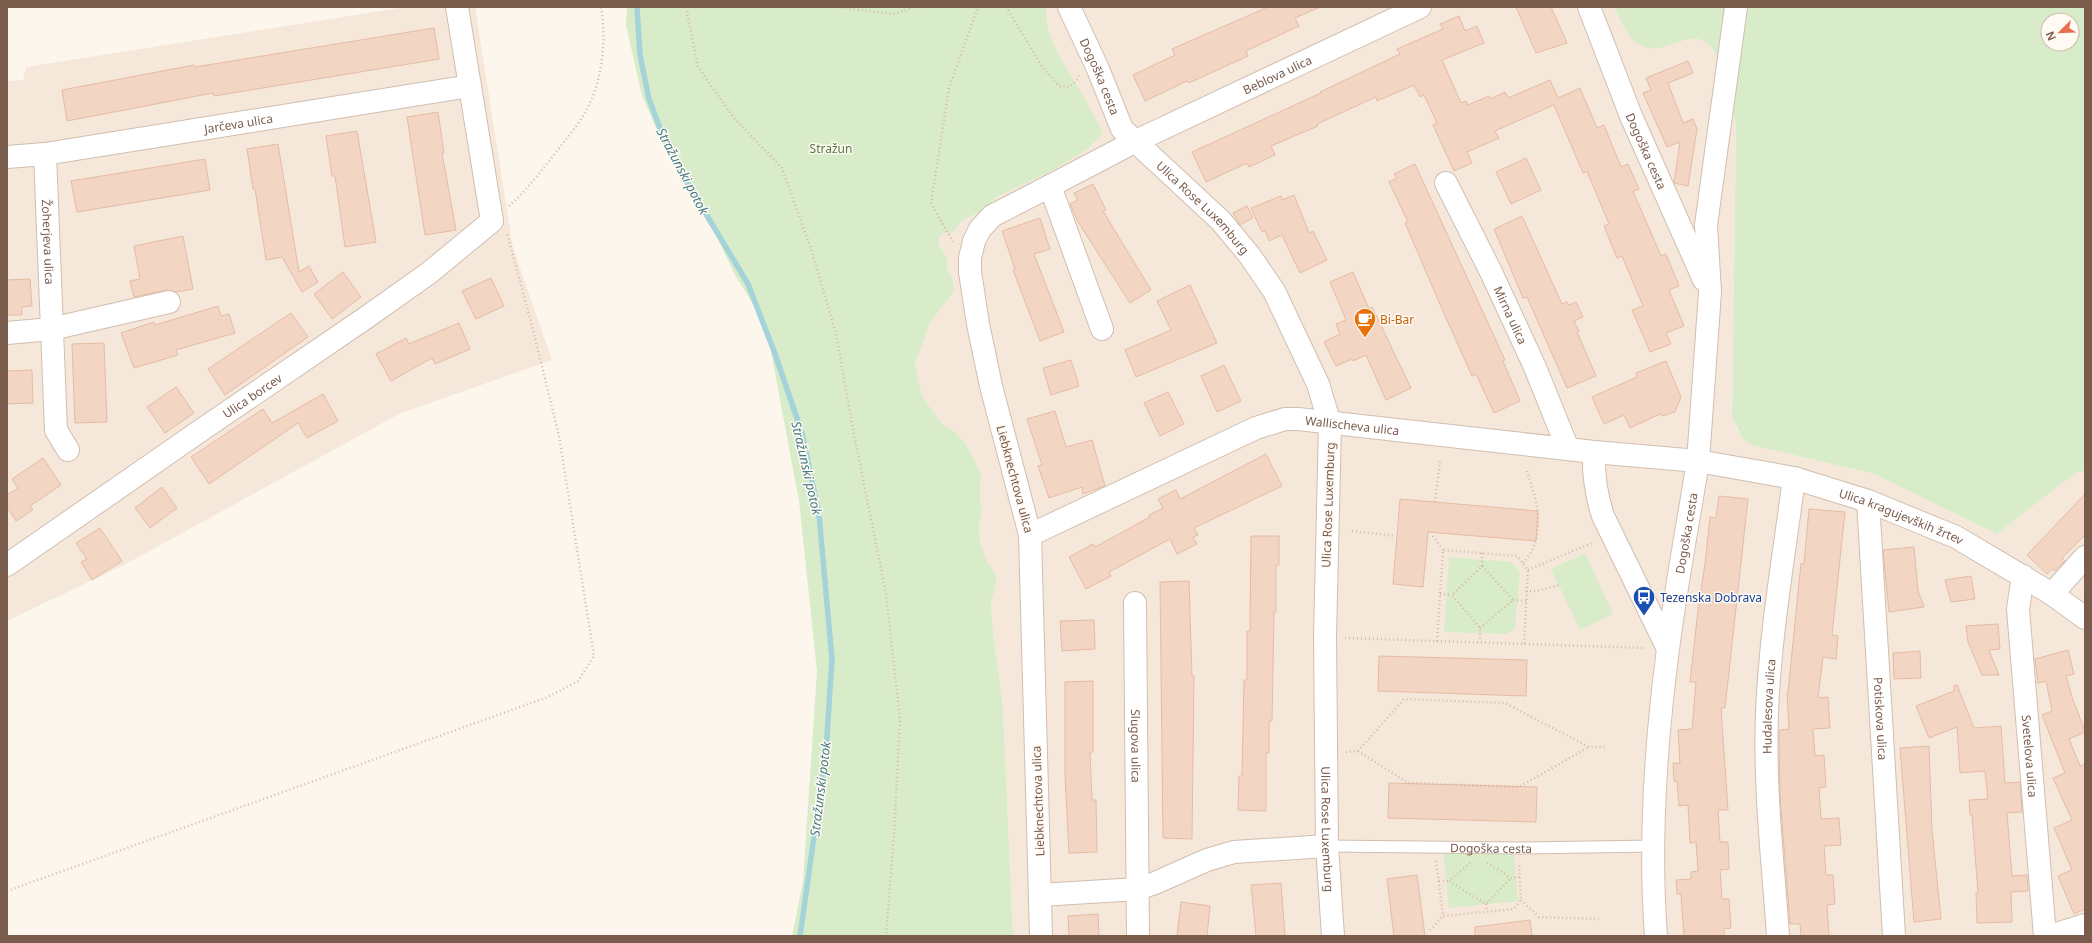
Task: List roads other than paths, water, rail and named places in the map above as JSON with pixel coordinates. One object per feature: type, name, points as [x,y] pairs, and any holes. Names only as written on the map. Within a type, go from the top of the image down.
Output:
[{"type":"street","points":[[458,7],[470,86]]},
{"type":"street","name":"Dogoška cesta","points":[[1069,7],[1122,129],[1134,142]]},
{"type":"street","name":"Beblova ulica","points":[[1134,142],[1420,7]]},
{"type":"street","name":"Dogoška cesta","points":[[1589,7],[1631,116],[1710,292]]},
{"type":"street","name":"Dogoška cesta","points":[[1656,936],[1654,846],[1658,753],[1668,649],[1698,461],[1710,292],[1706,225],[1736,7]]},
{"type":"street","name":"Jarčeva ulica","points":[[7,157],[45,154],[470,86]]},
{"type":"street","name":"Ulica borcev","points":[[7,566],[197,433],[364,320],[428,273],[492,221],[470,86]]},
{"type":"street","name":"Liebknechtova ulica","points":[[1040,936],[1030,535],[991,386],[971,285],[970,258],[974,241],[980,229],[992,216],[1134,142]]},
{"type":"street","name":"Ulica Rose Luxemburg","points":[[1134,142],[1221,221],[1250,256],[1274,291],[1318,384],[1330,424],[1325,637],[1327,846],[1333,936]]},
{"type":"street","name":"Žoherjeva ulica","points":[[45,154],[56,430],[68,450]]},
{"type":"street","name":"Mirna ulica","points":[[1446,183],[1491,272],[1534,365],[1568,449]]},
{"type":"street","points":[[1050,186],[1102,330]]},
{"type":"street","points":[[7,333],[51,329],[169,302]]},
{"type":"street","name":"Wallischeva ulica","points":[[1030,535],[1256,428],[1285,419],[1298,419],[1330,424],[1594,452],[1698,461]]},
{"type":"street","points":[[1594,452],[1593,473],[1596,493],[1603,516],[1668,649]]},
{"type":"street","name":"Ulica kragujevških žrtev","points":[[1698,461],[1794,478],[1868,501],[1956,537],[2052,594],[2085,618]]},
{"type":"street","name":"Hudalesova ulica","points":[[1778,936],[1766,762],[1767,713],[1770,666],[1794,478]]},
{"type":"street","name":"Potiskova ulica","points":[[1868,501],[1894,936]]},
{"type":"street","points":[[2052,594],[2085,557]]},
{"type":"street","name":"Svetelova ulica","points":[[2023,576],[2018,609],[2045,936]]},
{"type":"street","name":"Slugova ulica","points":[[1135,603],[1138,936]]},
{"type":"street","points":[[1040,895],[1138,889],[1207,860],[1234,852],[1327,846]]},
{"type":"street","points":[[2050,936],[2085,925]]},
{"type":"lane","name":"Dogoška cesta","points":[[1327,846],[1518,848],[1654,846]]},
{"type":"waterway","name":"Stražunski potok","points":[[637,7],[640,55],[649,99],[664,139],[685,179],[748,284],[774,351],[802,433],[819,515],[832,659],[826,751],[800,936]]},
{"type":"place","name":"Bi-Bar","points":[[1365,338]]},
{"type":"place","name":"Tezenska Dobrava","points":[[1644,616]]},
{"type":"park label","name":"Stražun","points":[[831,148]]}]
